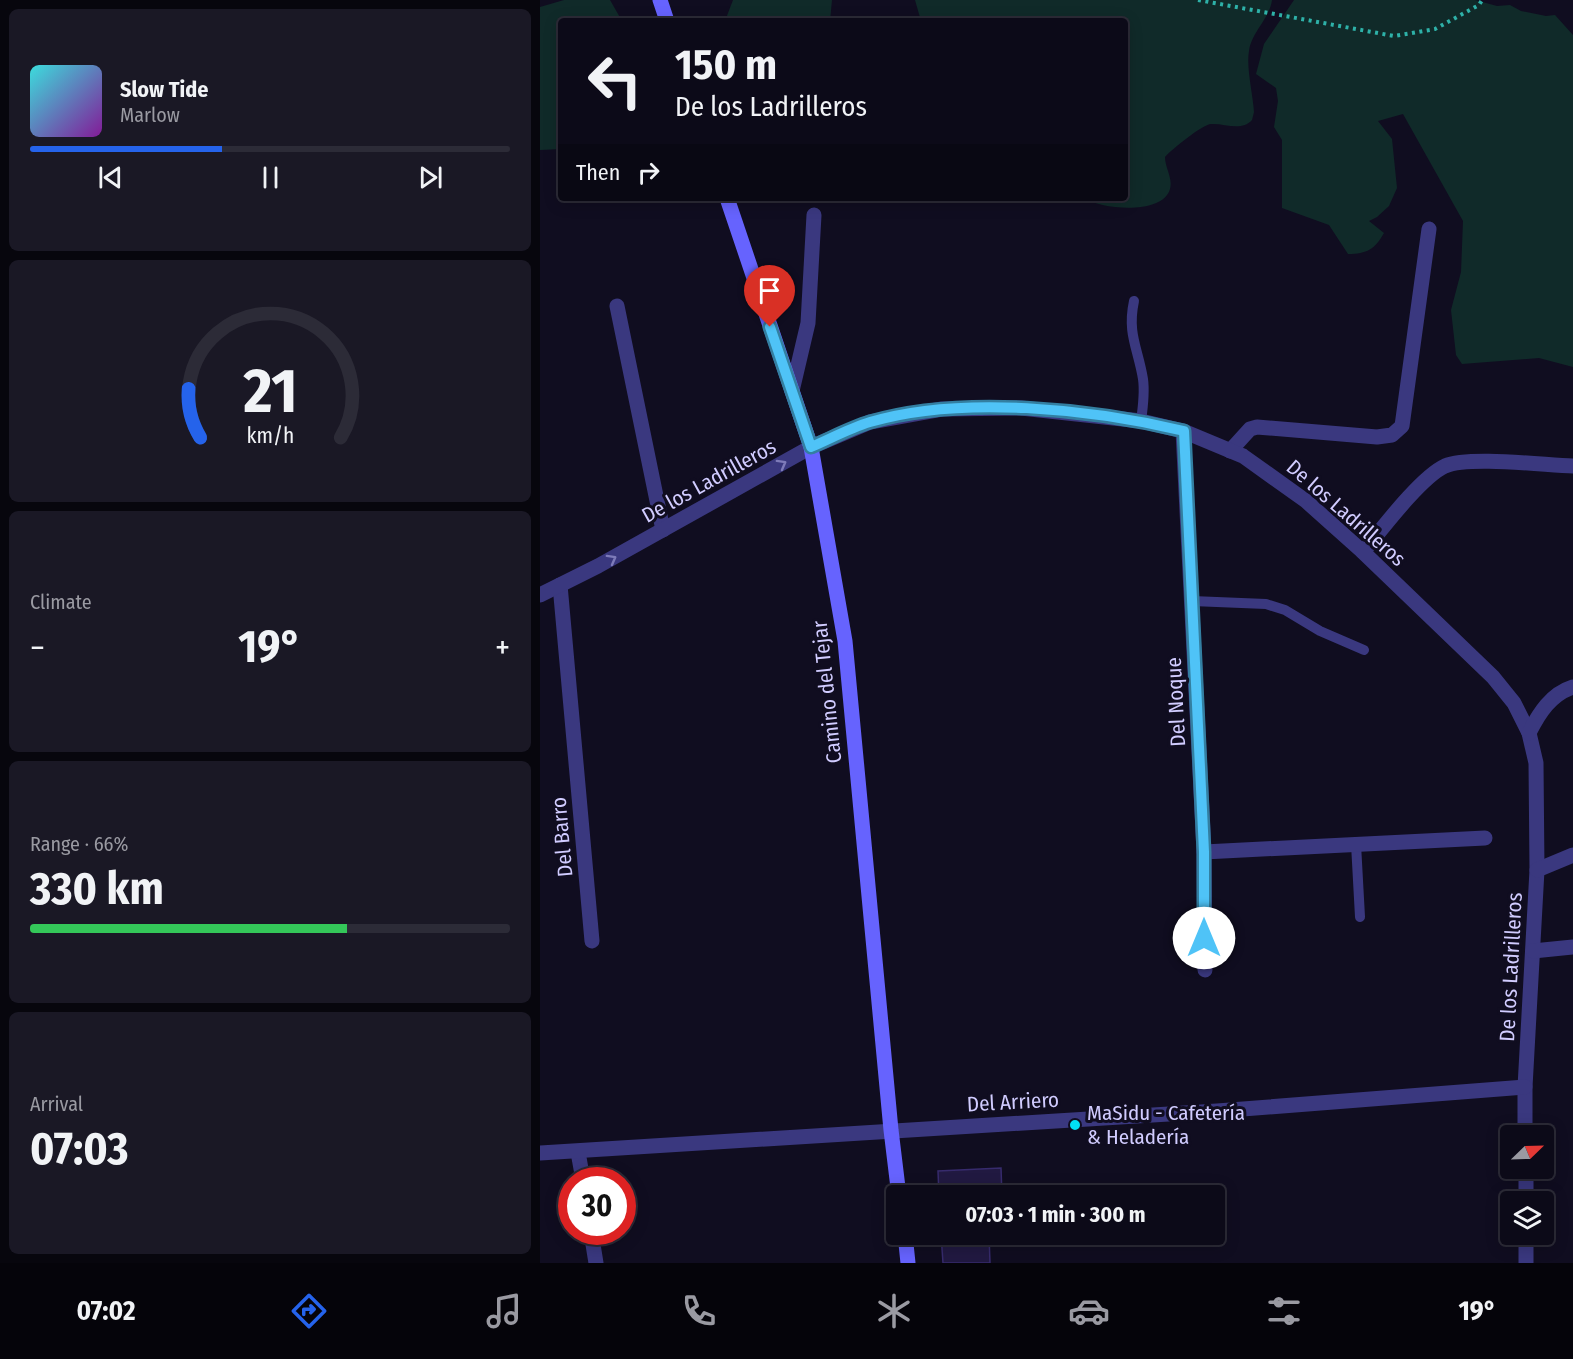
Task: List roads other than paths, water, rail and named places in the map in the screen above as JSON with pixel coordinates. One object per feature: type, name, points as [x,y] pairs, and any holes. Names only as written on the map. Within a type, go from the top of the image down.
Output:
[{"type":"street","points":[[660,0],[666,18]]},
{"type":"street","name":"Camino del Tejar","points":[[728,201],[811,447],[845,641],[898,1185]]},
{"type":"street","points":[[792,391],[808,323],[813,215]]},
{"type":"street","points":[[1230,451],[1250,429],[1257,427],[1377,438],[1392,435],[1402,426],[1429,229]]},
{"type":"street","points":[[617,306],[663,530]]},
{"type":"street","name":"De los Ladrilleros","points":[[540,595],[663,530],[811,447],[870,422],[942,409],[1022,408],[1141,421],[1184,431],[1243,456],[1306,501],[1363,552],[1493,677],[1514,703],[1529,733],[1536,763],[1537,870],[1525,1125]]},
{"type":"street","name":"Del Noque","points":[[1184,431],[1204,852],[1205,970]]},
{"type":"street","points":[[1363,552],[1424,483],[1443,467],[1464,461],[1573,466]]},
{"type":"street","name":"Del Barro","points":[[560,585],[592,941]]},
{"type":"street","points":[[1529,733],[1539,713],[1551,700],[1573,687]]},
{"type":"street","points":[[1204,852],[1485,838]]},
{"type":"street","points":[[1537,870],[1573,855]]},
{"type":"street","points":[[1533,951],[1573,947]]},
{"type":"street","name":"Del Arriero","points":[[540,1153],[1217,1111],[1525,1088]]},
{"type":"street","points":[[578,1152],[580,1167]]},
{"type":"street","points":[[593,1245],[596,1263]]},
{"type":"street","points":[[906,1245],[908,1263]]},
{"type":"street","points":[[1526,1245],[1526,1263]]},
{"type":"lane","points":[[1134,301],[1130,329],[1143,378],[1141,421]]},
{"type":"lane","points":[[1192,601],[1266,604],[1285,610],[1320,631],[1364,650]]},
{"type":"lane","points":[[1356,844],[1360,917]]},
{"type":"place","name":"MaSidu - Cafetería & Heladería","points":[[1075,1125]]}]
